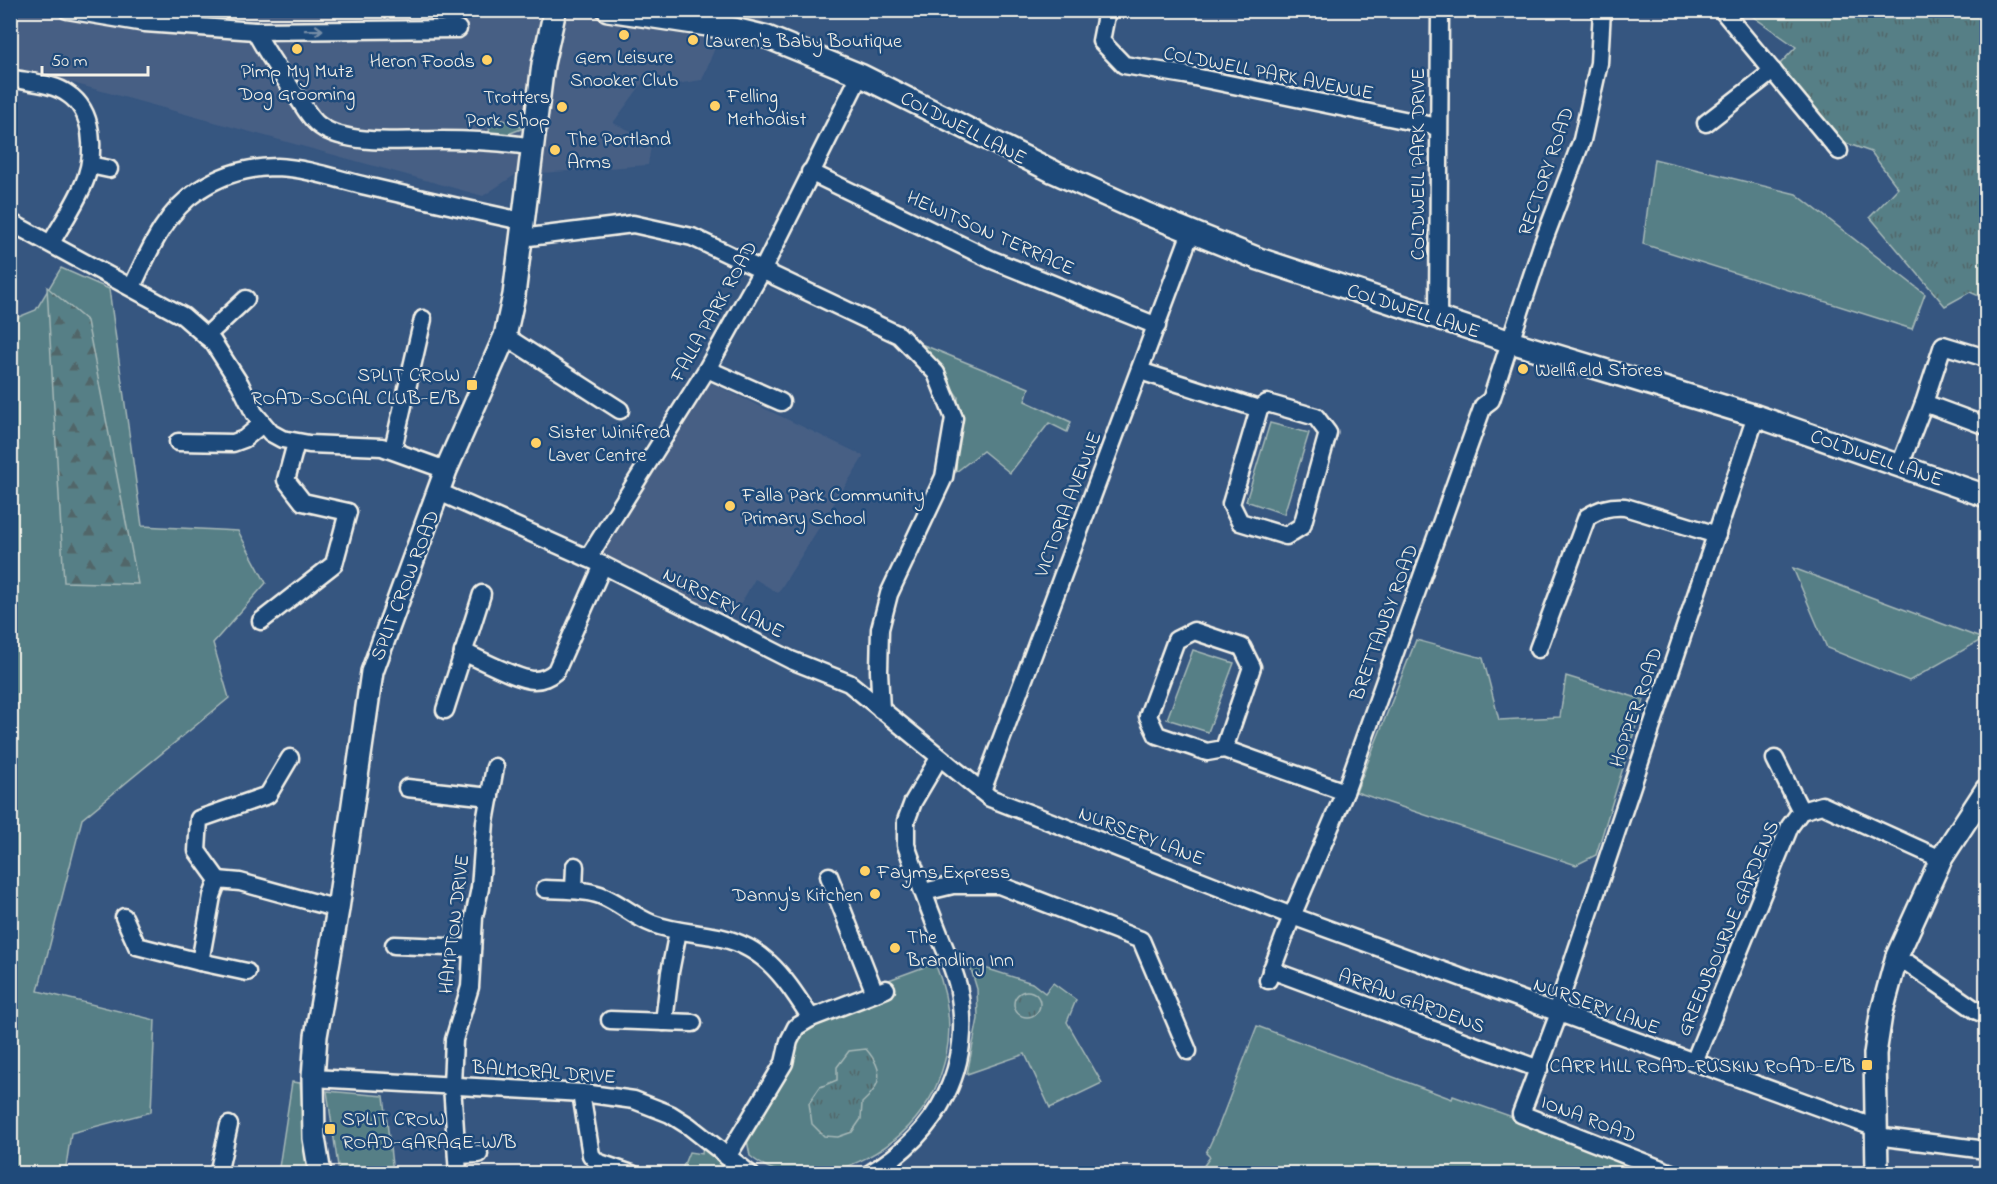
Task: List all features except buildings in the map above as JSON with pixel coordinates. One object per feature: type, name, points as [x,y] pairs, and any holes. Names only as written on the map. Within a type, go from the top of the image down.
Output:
[{"type":"street","points":[[67,10],[145,23],[255,32],[458,29]]},
{"type":"street","name":"SPLIT CROW ROAD","points":[[320,1173],[314,1138],[313,1078],[316,1036],[338,909],[372,672],[447,470],[505,336],[514,295],[543,64],[555,10]]},
{"type":"street","name":"COLDWELL LANE","points":[[608,10],[723,27],[766,37],[860,75],[1053,172],[1259,259],[1511,342],[1756,416],[1986,496]]},
{"type":"street","name":"COLDWELL PARK AVENUE","points":[[1107,10],[1101,41],[1124,65],[1185,75],[1438,127]]},
{"type":"street","name":"COLDWELL PARK DRIVE","points":[[1438,318],[1440,10]]},
{"type":"street","name":"RECTORY ROAD","points":[[1511,342],[1542,245],[1582,140],[1599,63],[1602,10]]},
{"type":"street","points":[[1722,10],[1839,151]]},
{"type":"street","points":[[255,32],[270,58],[317,125],[331,133],[372,140],[505,142],[534,147]]},
{"type":"street","points":[[1706,123],[1773,71]]},
{"type":"street","name":"FALLA PARK ROAD","points":[[463,652],[530,680],[544,679],[556,670],[595,562],[763,269],[860,75]]},
{"type":"street","points":[[10,78],[67,92],[77,100],[86,114],[90,165],[85,181],[51,243]]},
{"type":"street","points":[[90,165],[109,170]]},
{"type":"street","points":[[132,287],[155,240],[169,218],[198,190],[235,173],[257,169],[294,168],[455,207],[522,230],[633,224],[692,237],[899,335],[936,373],[954,418],[944,477],[889,594],[880,629],[881,710]]},
{"type":"street","name":"HEWITSON TERRACE","points":[[810,172],[990,259],[1157,326]]},
{"type":"street","points":[[10,222],[183,316],[206,336],[227,361],[254,413],[271,433],[296,443],[393,449],[447,470]]},
{"type":"street","name":"VICTORIA AVENUE","points":[[982,791],[1191,232]]},
{"type":"street","points":[[206,336],[246,299]]},
{"type":"street","points":[[393,449],[423,319]]},
{"type":"street","points":[[505,336],[620,410]]},
{"type":"street","name":"BRETTANBY ROAD","points":[[1269,975],[1345,792],[1483,406],[1491,400],[1511,342]]},
{"type":"street","points":[[1900,465],[1924,403],[1942,345],[1986,358]]},
{"type":"street","points":[[707,369],[781,402]]},
{"type":"street","points":[[1140,370],[1259,409]]},
{"type":"street","points":[[1267,403],[1316,417],[1328,433],[1302,526],[1286,536],[1240,522],[1230,504],[1259,409],[1267,403]]},
{"type":"street","points":[[1924,403],[1986,426]]},
{"type":"street","name":"HOPPER ROAD","points":[[1557,1013],[1756,416]]},
{"type":"street","points":[[178,442],[232,443],[244,439],[262,424]]},
{"type":"street","points":[[261,621],[334,564],[348,512],[303,502],[286,480],[296,443]]},
{"type":"street","name":"NURSERY LANE","points":[[439,492],[595,562],[792,660],[849,683],[990,798],[1292,916],[1694,1062],[1876,1132],[1986,1150]]},
{"type":"street","points":[[1538,649],[1587,517],[1611,506],[1625,507],[1717,535]]},
{"type":"street","points":[[445,710],[482,594]]},
{"type":"street","points":[[1224,749],[1252,667],[1242,647],[1194,631],[1176,640],[1148,716],[1157,735],[1207,752],[1224,749],[1345,792]]},
{"type":"street","points":[[218,880],[198,851],[199,819],[268,795],[290,758]]},
{"type":"street","points":[[869,1173],[889,1162],[928,1126],[954,1077],[961,1045],[962,1011],[957,985],[906,845],[906,821],[913,802],[939,758]]},
{"type":"street","name":"GREENBOURNE GARDENS","points":[[1775,759],[1801,811]]},
{"type":"street","name":"HAMPTON DRIVE","points":[[458,1173],[452,1085],[454,1040],[468,998],[474,917],[479,899],[485,822],[495,767]]},
{"type":"street","points":[[407,788],[489,797]]},
{"type":"street","points":[[1877,1173],[1875,1054],[1881,1015],[1897,956],[1941,859],[1986,790]]},
{"type":"street","name":"GREENBOURNE GARDENS","points":[[1694,1062],[1790,826],[1801,811],[1822,805],[1941,859]]},
{"type":"street","points":[[574,890],[575,866]]},
{"type":"street","points":[[727,1157],[784,1063],[792,1033],[801,1022],[881,991],[829,876]]},
{"type":"street","points":[[218,880],[240,882],[338,909]]},
{"type":"street","points":[[200,962],[212,896],[218,880]]},
{"type":"street","points":[[924,892],[953,885],[999,885],[1141,940],[1188,1051]]},
{"type":"street","points":[[545,889],[574,890],[602,896],[638,918],[678,931],[728,939],[755,951],[777,969],[811,1018]]},
{"type":"street","points":[[124,917],[137,946],[247,972]]},
{"type":"street","points":[[664,1022],[678,931]]},
{"type":"street","points":[[394,945],[472,948]]},
{"type":"street","points":[[1909,964],[1986,1015]]},
{"type":"street","name":"ARRAN GARDENS","points":[[1269,975],[1539,1069]]},
{"type":"street","name":"IONA ROAD","points":[[1557,1013],[1539,1069],[1521,1114],[1674,1173]]},
{"type":"street","points":[[610,1020],[693,1023]]},
{"type":"street","name":"BALMORAL DRIVE","points":[[313,1078],[581,1093],[634,1100],[670,1114],[750,1173]]},
{"type":"street","points":[[581,1093],[594,1168],[632,1173]]},
{"type":"street","points":[[218,1173],[229,1125]]},
{"type":"street","points":[[457,1155],[479,1154]]},
{"type":"shaded area","points":[[10,11],[766,11],[761,25],[719,38],[702,80],[670,85],[647,77],[613,123],[652,140],[648,165],[515,175],[483,196],[11,66]]},
{"type":"shaded area","name":"Falla Park Community Primary School","points":[[705,380],[864,456],[778,593],[755,579],[733,617],[597,557]]},
{"type":"green space","points":[[1745,11],[1986,11],[1986,299],[1970,292],[1945,306],[1870,217],[1898,188],[1871,152],[1840,141],[1779,65],[1796,47]]},
{"type":"green space","points":[[491,117],[519,124],[521,129],[508,134],[489,133]]},
{"type":"green space","points":[[1654,159],[1796,194],[1925,294],[1912,329],[1643,244]]},
{"type":"green space","points":[[61,268],[109,289],[142,526],[238,531],[266,583],[213,643],[229,698],[82,819],[38,991],[155,1020],[151,1112],[71,1133],[65,1173],[11,1174],[11,320],[36,310]]},
{"type":"green space","points":[[47,287],[87,321],[138,584],[64,582]]},
{"type":"green space","points":[[921,344],[1029,388],[1025,401],[1071,422],[1067,432],[1049,423],[1010,473],[983,451],[956,472],[958,397]]},
{"type":"green space","points":[[1270,423],[1309,433],[1284,514],[1246,501]]},
{"type":"green space","points":[[1793,568],[1983,639],[1909,681],[1827,648]]},
{"type":"green space","points":[[1416,640],[1483,658],[1499,720],[1560,717],[1566,676],[1644,700],[1596,855],[1576,865],[1356,792]]},
{"type":"green space","points":[[1193,650],[1234,663],[1208,732],[1167,719]]},
{"type":"green space","points":[[935,963],[948,1009],[948,1044],[936,1087],[927,1103],[901,1134],[866,1158],[827,1172],[807,1174],[777,1171],[750,1156],[747,1140],[800,1029],[886,981]]},
{"type":"green space","points":[[969,963],[1032,983],[1045,993],[1053,983],[1076,1000],[1067,1022],[1102,1083],[1050,1108],[1025,1054],[967,1074],[978,1019],[977,989]]},
{"type":"green space","points":[[1027,991],[1036,995],[1040,1004],[1036,1013],[1027,1017],[1018,1013],[1014,1004],[1018,995]]},
{"type":"green space","points":[[1257,1026],[1452,1099],[1453,1096],[1674,1174],[1198,1174],[1210,1157],[1206,1153]]},
{"type":"green space","points":[[866,1049],[876,1064],[879,1078],[874,1090],[862,1103],[861,1119],[852,1132],[838,1137],[824,1136],[812,1124],[809,1103],[820,1087],[837,1080],[837,1067],[849,1051]]},
{"type":"green space","points":[[292,1082],[300,1083],[309,1173],[278,1174]]},
{"type":"green space","points":[[327,1091],[384,1096],[393,1173],[339,1173]]},
{"type":"green space","points":[[703,1145],[736,1173],[680,1174],[689,1152],[702,1154]]},
{"type":"place","name":"Gem Leisure Snooker Club","points":[[624,35]]},
{"type":"place","name":"Lauren's Baby Boutique","points":[[693,40]]},
{"type":"place","name":"Pimp My Mutz Dog Grooming","points":[[297,49]]},
{"type":"place","name":"Heron Foods","points":[[487,60]]},
{"type":"place","name":"Felling Methodist","points":[[715,106]]},
{"type":"place","name":"Trotters Pork Shop","points":[[562,107]]},
{"type":"place","name":"The Portland Arms","points":[[555,150]]},
{"type":"place","name":"Wellfield Stores","points":[[1523,369]]},
{"type":"place","name":"SPLIT CROW ROAD-SOCIAL CLUB-E/B","points":[[472,385]]},
{"type":"place","name":"Sister Winifred Laver Centre","points":[[536,443]]},
{"type":"place","name":"Falla Park Community Primary School","points":[[730,506]]},
{"type":"place","name":"Fayms Express","points":[[865,871]]},
{"type":"place","name":"Danny's Kitchen","points":[[875,894]]},
{"type":"place","name":"The Brandling Inn","points":[[895,948]]},
{"type":"place","name":"CARR HILL ROAD-RUSKIN ROAD-E/B","points":[[1867,1065]]},
{"type":"place","name":"SPLIT CROW ROAD-GARAGE-W/B","points":[[330,1129]]}]
